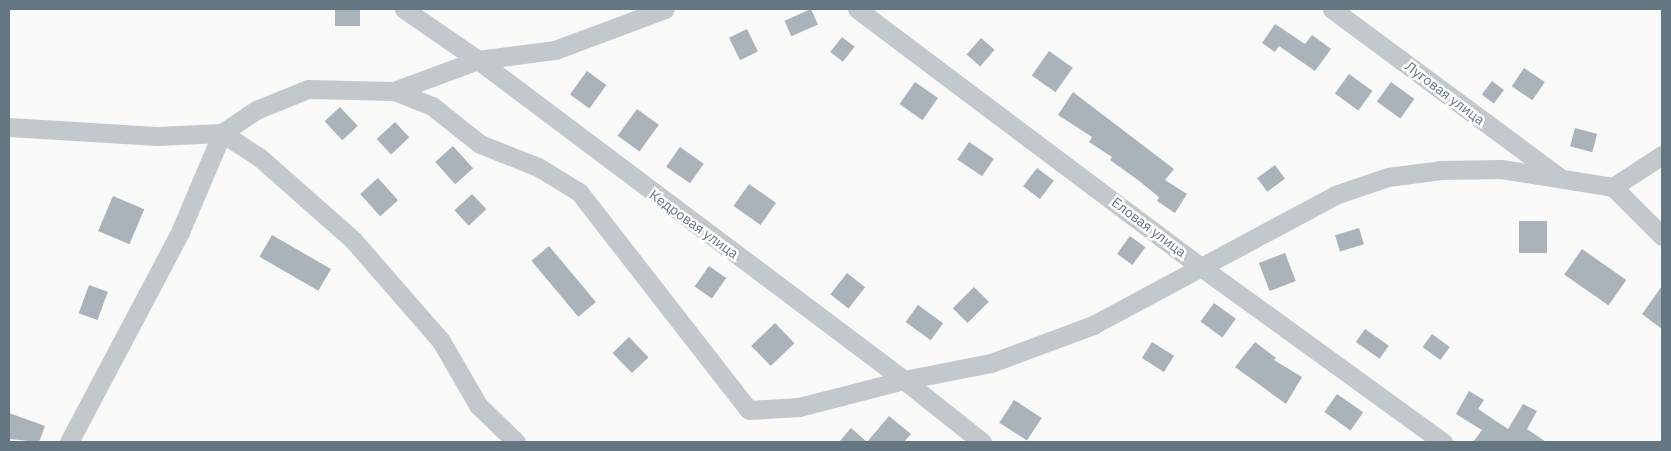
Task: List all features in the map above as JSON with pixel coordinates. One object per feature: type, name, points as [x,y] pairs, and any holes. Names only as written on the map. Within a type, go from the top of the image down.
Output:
[{"type":"street","name":"Кедровая улица","points":[[404,9],[478,60],[904,380],[982,442]]},
{"type":"street","points":[[394,91],[478,60],[555,50],[665,9]]},
{"type":"street","name":"Еловая улица","points":[[857,9],[1201,267],[1443,442]]},
{"type":"street","name":"Луговая улица","points":[[1332,9],[1559,177]]},
{"type":"street","points":[[9,127],[157,136],[222,133],[256,110],[308,89],[394,91],[432,106],[480,144],[538,167],[579,192],[749,410],[799,407],[904,380],[991,363],[1093,325],[1335,195],[1388,178],[1440,170],[1501,170],[1559,177],[1613,187],[1662,236]]},
{"type":"street","points":[[69,442],[180,232],[222,133]]},
{"type":"street","points":[[222,133],[259,157],[353,240],[441,341],[478,406],[516,442]]},
{"type":"street","points":[[1613,187],[1662,155]]},
{"type":"building","points":[[335,9],[360,9],[360,26],[335,26]]},
{"type":"building","points":[[811,9],[818,25],[791,36],[785,21]]},
{"type":"building","points":[[1275,24],[1305,44],[1312,35],[1331,49],[1315,71],[1279,46],[1275,52],[1262,43]]},
{"type":"building","points":[[747,29],[758,51],[740,60],[729,38]]},
{"type":"building","points":[[842,37],[855,47],[843,62],[830,52]]},
{"type":"building","points":[[981,38],[995,50],[980,66],[967,55]]},
{"type":"building","points":[[1049,51],[1073,68],[1056,92],[1032,76]]},
{"type":"building","points":[[1524,68],[1545,82],[1532,100],[1512,86]]},
{"type":"building","points":[[587,71],[606,85],[589,109],[570,94]]},
{"type":"building","points":[[1349,74],[1372,91],[1358,110],[1335,93]]},
{"type":"building","points":[[1492,81],[1504,90],[1494,104],[1482,95]]},
{"type":"building","points":[[915,82],[938,98],[922,120],[900,104]]},
{"type":"building","points":[[1391,82],[1414,99],[1400,118],[1377,101]]},
{"type":"building","points":[[1073,92],[1174,169],[1165,180],[1187,194],[1175,213],[1157,201],[1159,197],[1110,160],[1112,157],[1089,142],[1092,137],[1058,115]]},
{"type":"building","points":[[340,107],[358,126],[342,140],[325,121]]},
{"type":"building","points":[[637,109],[659,125],[639,152],[618,136]]},
{"type":"building","points":[[395,122],[409,137],[391,154],[377,139]]},
{"type":"building","points":[[1575,128],[1597,134],[1592,152],[1570,146]]},
{"type":"building","points":[[969,142],[994,159],[982,176],[957,159]]},
{"type":"building","points":[[453,146],[473,168],[455,184],[435,162]]},
{"type":"building","points":[[680,147],[704,164],[690,183],[666,167]]},
{"type":"building","points":[[1275,165],[1285,179],[1267,192],[1257,178]]},
{"type":"building","points":[[1037,168],[1054,181],[1040,199],[1023,186]]},
{"type":"building","points":[[378,178],[398,200],[380,216],[360,194]]},
{"type":"building","points":[[749,184],[776,203],[761,225],[734,206]]},
{"type":"building","points":[[472,194],[486,209],[469,226],[454,210]]},
{"type":"building","points":[[113,196],[144,209],[129,244],[98,231]]},
{"type":"building","points":[[1519,221],[1547,221],[1547,253],[1519,253]]},
{"type":"building","points":[[1359,228],[1364,244],[1340,252],[1335,235]]},
{"type":"building","points":[[272,235],[331,269],[318,291],[260,257]]},
{"type":"building","points":[[1130,236],[1145,247],[1132,265],[1117,254]]},
{"type":"building","points":[[549,246],[596,302],[578,317],[531,261]]},
{"type":"building","points":[[1582,249],[1626,280],[1608,305],[1564,274]]},
{"type":"building","points":[[1285,253],[1296,281],[1270,291],[1259,263]]},
{"type":"building","points":[[709,266],[726,278],[712,299],[695,286]]},
{"type":"building","points":[[847,273],[865,287],[849,308],[830,294]]},
{"type":"building","points":[[89,285],[108,292],[98,320],[79,313]]},
{"type":"building","points":[[1662,286],[1662,329],[1642,314]]},
{"type":"building","points":[[974,287],[989,302],[968,323],[953,308]]},
{"type":"building","points":[[1214,303],[1236,319],[1222,337],[1200,322]]},
{"type":"building","points":[[918,305],[943,323],[931,340],[906,322]]},
{"type":"building","points":[[775,323],[794,343],[771,366],[751,346]]},
{"type":"building","points":[[1365,329],[1389,346],[1380,359],[1356,342]]},
{"type":"building","points":[[1432,334],[1450,347],[1440,360],[1423,347]]},
{"type":"building","points":[[629,337],[648,357],[632,373],[612,353]]},
{"type":"building","points":[[1152,342],[1174,356],[1164,372],[1142,358]]},
{"type":"building","points":[[1255,342],[1276,358],[1274,360],[1302,377],[1286,404],[1235,367]]},
{"type":"building","points":[[1469,391],[1484,400],[1478,409],[1508,429],[1523,404],[1537,411],[1527,429],[1546,442],[1473,442],[1482,430],[1456,414]]},
{"type":"building","points":[[1337,394],[1363,412],[1351,430],[1324,412]]},
{"type":"building","points":[[1014,400],[1042,418],[1027,441],[999,423]]},
{"type":"building","points":[[9,413],[45,426],[39,442],[9,439]]},
{"type":"building","points":[[889,416],[911,434],[904,442],[867,442]]},
{"type":"building","points":[[851,428],[867,442],[839,442]]}]
